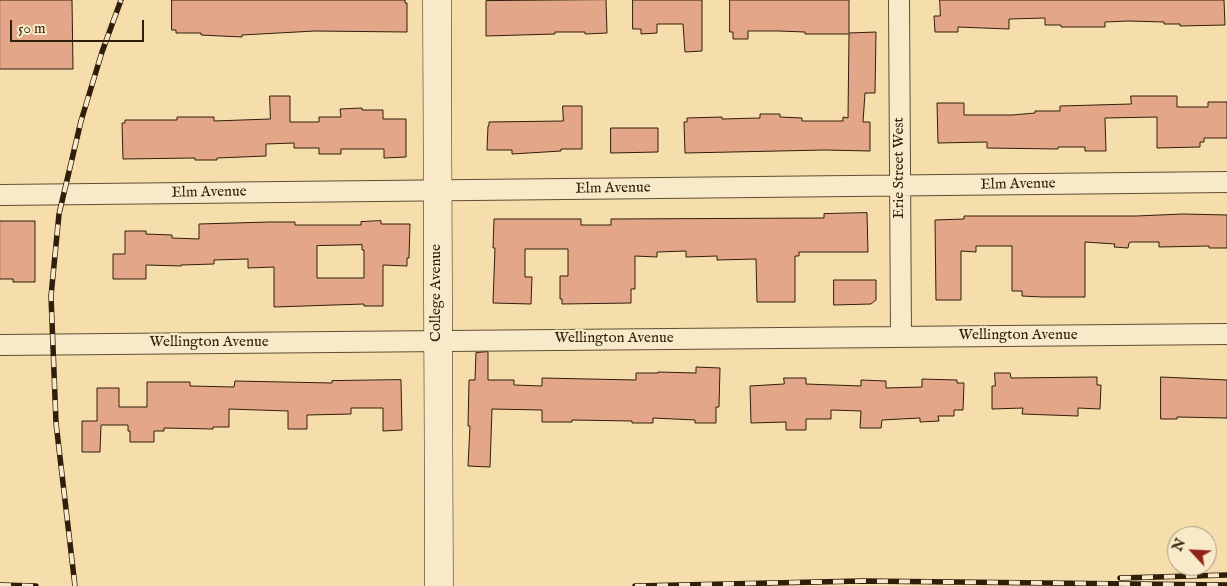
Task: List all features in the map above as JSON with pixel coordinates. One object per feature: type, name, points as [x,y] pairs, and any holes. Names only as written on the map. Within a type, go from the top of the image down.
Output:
[{"type":"street","name":"College Avenue","points":[[437,0],[438,586]]},
{"type":"street","name":"Erie Street West","points":[[899,0],[901,337]]},
{"type":"street","name":"Elm Avenue","points":[[0,195],[1227,182]]},
{"type":"street","name":"Wellington Avenue","points":[[0,344],[1227,334]]},
{"type":"building","points":[[0,0],[72,0],[73,69],[0,69]]},
{"type":"building","points":[[172,0],[405,0],[405,3],[407,3],[407,32],[315,31],[242,35],[242,37],[201,35],[201,33],[176,33],[176,30],[172,30]]},
{"type":"building","points":[[606,0],[607,33],[555,32],[555,34],[486,36],[486,1]]},
{"type":"building","points":[[633,0],[702,0],[702,51],[685,52],[683,24],[657,24],[657,33],[641,34],[641,29],[633,29]]},
{"type":"building","points":[[730,0],[849,0],[849,33],[876,32],[875,93],[865,93],[863,122],[870,122],[870,151],[685,153],[684,122],[687,122],[687,118],[760,118],[760,114],[780,114],[780,117],[802,118],[802,121],[843,121],[843,117],[848,118],[849,34],[748,31],[748,39],[733,39],[733,32],[730,32]]},
{"type":"building","points":[[940,0],[1224,0],[1225,25],[1180,26],[1180,24],[1164,24],[1164,22],[1129,21],[1105,22],[1105,27],[1061,27],[1061,25],[1045,25],[1045,18],[1009,19],[1009,29],[958,27],[958,32],[935,32],[934,16],[940,16]]},
{"type":"building","points":[[270,96],[290,96],[290,122],[319,122],[319,117],[341,117],[340,109],[362,108],[362,110],[383,110],[383,119],[406,119],[406,157],[384,158],[384,149],[341,149],[341,154],[319,154],[319,148],[294,148],[294,143],[266,144],[266,156],[217,158],[217,160],[195,160],[195,158],[123,159],[122,123],[125,123],[125,120],[177,120],[177,117],[214,117],[214,121],[270,119]]},
{"type":"building","points":[[1131,96],[1177,96],[1177,107],[1208,107],[1208,102],[1227,102],[1227,138],[1204,138],[1204,142],[1200,142],[1200,147],[1157,148],[1157,117],[1105,118],[1106,151],[1085,151],[1085,147],[1058,147],[1058,149],[987,148],[987,142],[938,143],[937,103],[964,103],[964,115],[1012,115],[1035,113],[1035,111],[1060,111],[1060,106],[1131,104]]},
{"type":"building","points":[[563,106],[582,106],[582,149],[512,154],[512,150],[487,150],[489,122],[563,121]]},
{"type":"building","points":[[611,128],[658,128],[658,152],[611,153]]},
{"type":"building","points":[[867,213],[868,252],[799,252],[799,256],[795,256],[795,302],[757,302],[756,259],[717,260],[717,256],[686,257],[686,251],[657,252],[657,257],[635,256],[635,289],[631,289],[631,303],[562,304],[562,299],[560,299],[560,276],[568,276],[568,249],[525,249],[525,277],[532,277],[531,304],[493,303],[494,219],[581,219],[581,225],[611,225],[611,219],[824,218],[824,214]]},
{"type":"building","points":[[1227,215],[1227,248],[1209,248],[1209,246],[1159,247],[1159,242],[1131,242],[1128,248],[1114,247],[1115,244],[1085,242],[1085,297],[1042,297],[1022,296],[1022,291],[1012,291],[1012,246],[976,246],[976,252],[961,251],[961,300],[936,300],[935,220],[964,219],[964,216],[1136,216]]},
{"type":"building","points":[[0,221],[35,221],[35,282],[13,282],[13,279],[0,279]]},
{"type":"building","points":[[381,221],[381,224],[410,224],[407,266],[383,265],[383,306],[364,306],[364,304],[274,307],[274,267],[248,268],[248,259],[214,260],[214,264],[181,266],[146,265],[146,279],[113,279],[113,254],[125,254],[125,231],[146,231],[146,234],[172,235],[172,238],[199,239],[199,224],[295,222],[295,225],[361,225],[361,222]],"holes":[[[362,245],[362,250],[364,250],[364,278],[317,278],[317,246]]]},
{"type":"building","points":[[834,280],[876,280],[876,300],[871,304],[834,305]]},
{"type":"building","points":[[488,352],[488,380],[514,380],[514,385],[542,386],[542,378],[636,380],[636,373],[696,373],[696,367],[720,368],[719,407],[716,407],[716,423],[695,423],[695,420],[653,418],[653,423],[572,420],[572,422],[542,422],[542,410],[492,409],[490,467],[468,466],[470,426],[468,426],[469,380],[475,380],[476,353]]},
{"type":"building","points":[[995,373],[1010,373],[1011,378],[1097,377],[1097,385],[1101,385],[1100,409],[1078,408],[1078,416],[1022,414],[1023,408],[992,409],[992,386],[995,386]]},
{"type":"building","points":[[1161,377],[1227,380],[1227,418],[1177,417],[1177,419],[1161,419]]},
{"type":"building","points":[[784,378],[806,378],[806,384],[861,386],[861,380],[886,381],[886,388],[922,387],[922,379],[957,380],[957,383],[964,383],[963,410],[954,410],[954,416],[938,416],[939,421],[920,422],[920,418],[882,420],[881,428],[860,428],[861,411],[831,410],[831,419],[806,419],[806,430],[786,430],[786,422],[751,423],[750,386],[784,384]]},
{"type":"building","points":[[401,380],[402,430],[383,431],[383,408],[351,408],[351,414],[307,415],[307,429],[288,429],[288,411],[229,409],[229,427],[213,427],[213,429],[164,428],[164,431],[154,431],[154,442],[130,442],[128,425],[101,425],[100,452],[82,452],[82,421],[97,421],[97,388],[119,388],[119,407],[147,407],[147,382],[190,382],[190,386],[234,387],[235,381],[332,383],[332,381]]},
{"type":"railway","points":[[75,586],[56,423],[51,296],[59,214],[81,121],[102,52],[121,0]]},
{"type":"railway","points":[[1120,578],[1227,575]]},
{"type":"railway","points":[[635,586],[862,581],[1227,585]]},
{"type":"railway","points":[[0,585],[36,586]]}]
